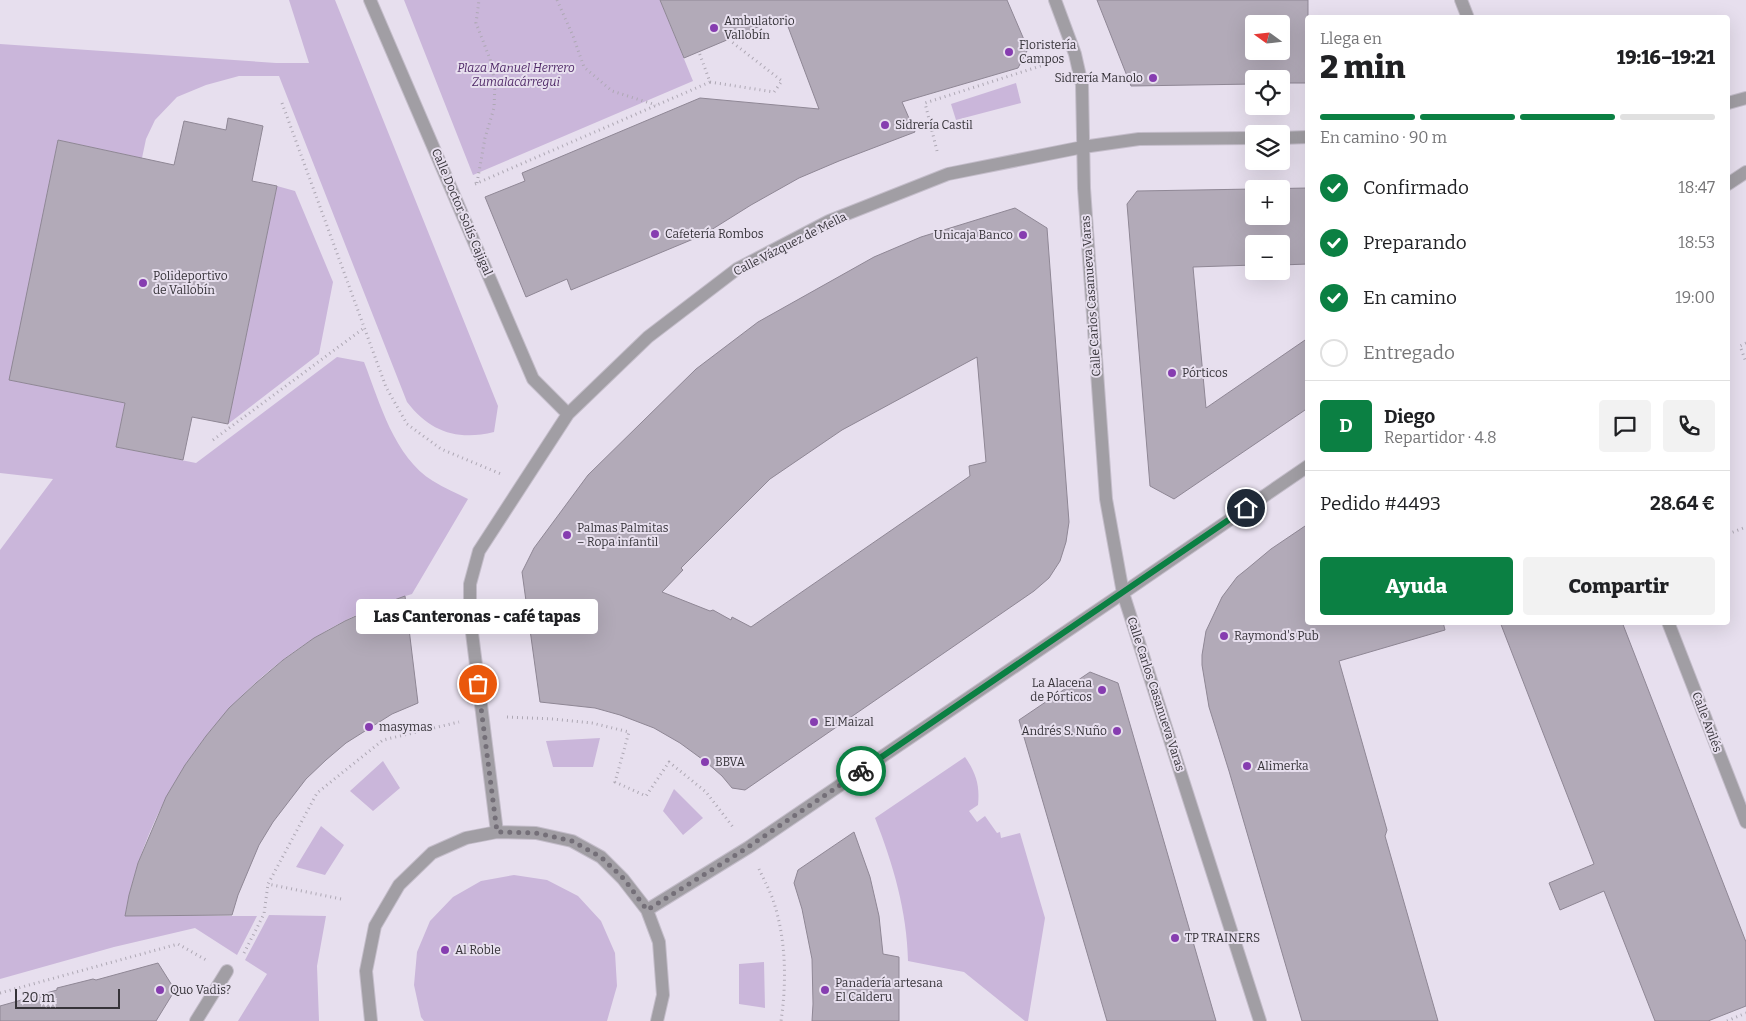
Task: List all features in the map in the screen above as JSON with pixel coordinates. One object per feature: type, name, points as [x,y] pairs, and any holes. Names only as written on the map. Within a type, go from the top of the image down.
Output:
[{"type":"street","name":"Calle Doctor Solís Cajigal","points":[[370,0],[533,379],[568,414]]},
{"type":"street","name":"Calle Carlos Casanueva Varas","points":[[1055,0],[1076,54],[1082,85],[1084,188],[1106,499],[1123,593],[1260,1021]]},
{"type":"street","points":[[1461,0],[1467,15]]},
{"type":"street","points":[[1730,102],[1746,98]]},
{"type":"street","points":[[1290,138],[1305,137]]},
{"type":"street","name":"Calle Vázquez de Mella","points":[[497,832],[470,617],[470,584],[479,551],[568,414],[648,337],[737,269],[829,221],[944,176],[1083,147],[1139,139],[1245,138]]},
{"type":"street","points":[[1730,183],[1746,172]]},
{"type":"street","points":[[647,910],[749,847],[1305,468]]},
{"type":"street","name":"Calle Avilés","points":[[1669,625],[1746,822]]},
{"type":"street","points":[[371,1021],[366,971],[376,926],[399,885],[432,853],[466,838],[497,832],[536,833],[572,841],[601,857],[624,879],[647,910],[659,942],[663,995],[657,1021]]},
{"type":"street","points":[[196,1021],[227,971]]},
{"type":"path","points":[[477,184],[485,138],[494,108],[495,83],[490,59],[476,23],[479,0]]},
{"type":"path","points":[[558,0],[584,67],[612,91],[657,105]]},
{"type":"path","points":[[454,194],[710,82],[774,92],[782,81],[728,39]]},
{"type":"path","points":[[699,52],[710,82]]},
{"type":"path","points":[[944,176],[925,103],[1076,54]]},
{"type":"path","points":[[282,103],[386,386],[406,424],[441,449],[522,483]]},
{"type":"path","points":[[213,440],[364,328]]},
{"type":"path","points":[[1746,343],[1740,346],[1746,362]]},
{"type":"path","points":[[1730,533],[1746,527]]},
{"type":"path","points":[[0,993],[178,944],[227,971],[234,967],[264,914],[268,884],[317,793],[383,740],[482,717],[592,723],[629,732],[615,782]]},
{"type":"path","points":[[268,884],[341,899]]},
{"type":"path","points":[[1727,1021],[1746,1013]]},
{"type":"green space","points":[[289,0],[335,0],[498,406],[494,432],[468,435],[446,432],[425,421],[407,402],[279,76],[239,76],[206,85],[177,97],[155,120],[146,139],[142,158],[58,140],[10,380],[125,403],[116,447],[196,463],[337,357],[364,362],[390,428],[408,458],[419,471],[433,481],[468,499],[412,594],[359,614],[309,642],[264,675],[224,715],[189,760],[161,809],[139,861],[125,916],[257,916],[237,955],[195,928],[114,947],[0,979],[0,550],[53,479],[0,473],[0,44],[276,63],[309,63]]},
{"type":"green space","name":"Plaza Manuel Herrero Zumalacárregui","points":[[404,0],[660,0],[693,81],[473,175]]},
{"type":"green space","points":[[1016,83],[1021,103],[956,120],[951,104]]},
{"type":"green space","points":[[277,186],[295,191],[333,282],[319,354],[228,424]]},
{"type":"green space","points":[[600,738],[593,767],[553,767],[546,741]]},
{"type":"green space","points":[[965,757],[972,768],[978,785],[978,805],[969,811],[977,822],[985,816],[997,833],[1000,832],[1001,838],[1020,833],[1045,918],[1028,1021],[1025,1021],[964,972],[908,961],[905,924],[898,888],[875,818]]},
{"type":"green space","points":[[383,761],[400,788],[373,811],[350,791]]},
{"type":"green space","points":[[674,789],[703,818],[683,835],[663,811]]},
{"type":"green space","points":[[321,826],[344,845],[325,875],[296,867]]},
{"type":"green space","points":[[514,875],[547,880],[578,896],[601,921],[615,953],[617,986],[607,1021],[424,1021],[421,1017],[414,985],[417,952],[430,921],[453,897],[481,881]]},
{"type":"green space","points":[[269,915],[326,916],[317,966],[319,1021],[238,1021],[267,974],[245,960]]},
{"type":"green space","points":[[764,962],[765,1008],[739,1004],[739,964]]},
{"type":"building","points":[[660,0],[1007,0],[1028,49],[1018,68],[902,102],[915,132],[799,178],[703,235],[571,290],[567,279],[526,297],[485,197],[525,181],[522,173],[700,98],[819,109],[784,16],[684,58]]},
{"type":"building","points":[[1097,0],[1308,0],[1308,15],[1305,15],[1305,83],[1290,83],[1290,70],[1245,70],[1245,84],[1131,86]]},
{"type":"building","name":"Polideportivo de Vallobín","points":[[228,118],[263,126],[252,181],[277,186],[228,424],[192,417],[183,460],[116,447],[125,403],[9,380],[58,140],[174,165],[184,121],[226,130]]},
{"type":"building","name":"Pórticos","points":[[1290,188],[1305,188],[1305,264],[1290,265],[1290,235],[1245,235],[1245,265],[1193,267],[1206,408],[1305,340],[1305,410],[1174,499],[1150,486],[1127,204],[1137,191],[1245,189],[1245,225],[1290,225]]},
{"type":"building","points":[[1015,208],[1047,228],[1069,522],[1066,542],[1060,561],[1049,578],[1034,591],[745,790],[732,788],[706,762],[680,743],[654,728],[595,708],[540,702],[522,572],[534,548],[588,475],[696,369],[758,322],[874,257],[921,237]],"holes":[[[977,357],[986,462],[969,466],[970,476],[751,627],[732,617],[731,620],[713,610],[710,611],[662,592],[683,570],[681,568],[770,479],[842,430]]]},
{"type":"building","points":[[1305,526],[1305,625],[1444,625],[1445,630],[1339,661],[1387,830],[1385,836],[1438,1021],[1302,1021],[1209,707],[1202,665],[1206,631],[1222,597],[1237,577],[1271,549]]},
{"type":"building","points":[[405,596],[418,703],[392,714],[346,743],[306,779],[273,822],[259,845],[238,895],[232,915],[125,916],[138,863],[166,797],[185,765],[229,708],[283,660],[314,638],[345,621]]},
{"type":"building","points":[[1501,625],[1623,625],[1746,942],[1746,1006],[1708,1021],[1655,1021],[1604,891],[1560,910],[1549,883],[1594,864]]},
{"type":"building","points":[[1090,672],[1118,683],[1216,1021],[1107,1021],[1019,720]]},
{"type":"building","points":[[854,832],[870,877],[879,916],[883,954],[899,957],[899,1021],[812,1021],[812,959],[802,909],[794,883],[798,870]]},
{"type":"building","points":[[158,963],[175,990],[156,1021],[0,1021],[0,1006],[57,990],[57,988],[93,979],[96,980]]},
{"type":"way so far","points":[[478,684],[497,832],[536,833],[572,841],[601,857],[624,879],[647,910],[739,853],[861,771]]},
{"type":"place","name":"Ambulatorio Vallobín","points":[[714,28]]},
{"type":"place","name":"Floristería Campos","points":[[1009,52]]},
{"type":"place","name":"Sidrería Manolo","points":[[1153,78]]},
{"type":"place","name":"Sidrería Castil","points":[[885,125]]},
{"type":"place","name":"Cafetería Rombos","points":[[655,234]]},
{"type":"place","name":"Unicaja Banco","points":[[1023,235]]},
{"type":"place","name":"Polideportivo de Vallobín","points":[[143,283]]},
{"type":"place","name":"Pórticos","points":[[1172,373]]},
{"type":"place","name":"Palmas Palmitas – Ropa infantil","points":[[567,535]]},
{"type":"place","name":"Raymond's Pub","points":[[1224,636]]},
{"type":"place","name":"Las Canteronas - café tapas","points":[[478,684]]},
{"type":"place","name":"La Alacena de Pórticos","points":[[1102,690]]},
{"type":"place","name":"El Maizal","points":[[814,722]]},
{"type":"place","name":"masymas","points":[[369,727]]},
{"type":"place","name":"Andrés S. Nuño","points":[[1117,731]]},
{"type":"place","name":"BBVA","points":[[705,762]]},
{"type":"place","name":"Alimerka","points":[[1247,766]]},
{"type":"place","name":"TP TRAINERS","points":[[1175,938]]},
{"type":"place","name":"Al Roble","points":[[445,950]]},
{"type":"place","name":"Quo Vadis?","points":[[160,990]]},
{"type":"place","name":"Panadería artesana El Calderu","points":[[825,990]]},
{"type":"route","points":[[861,771],[1246,508]]}]
